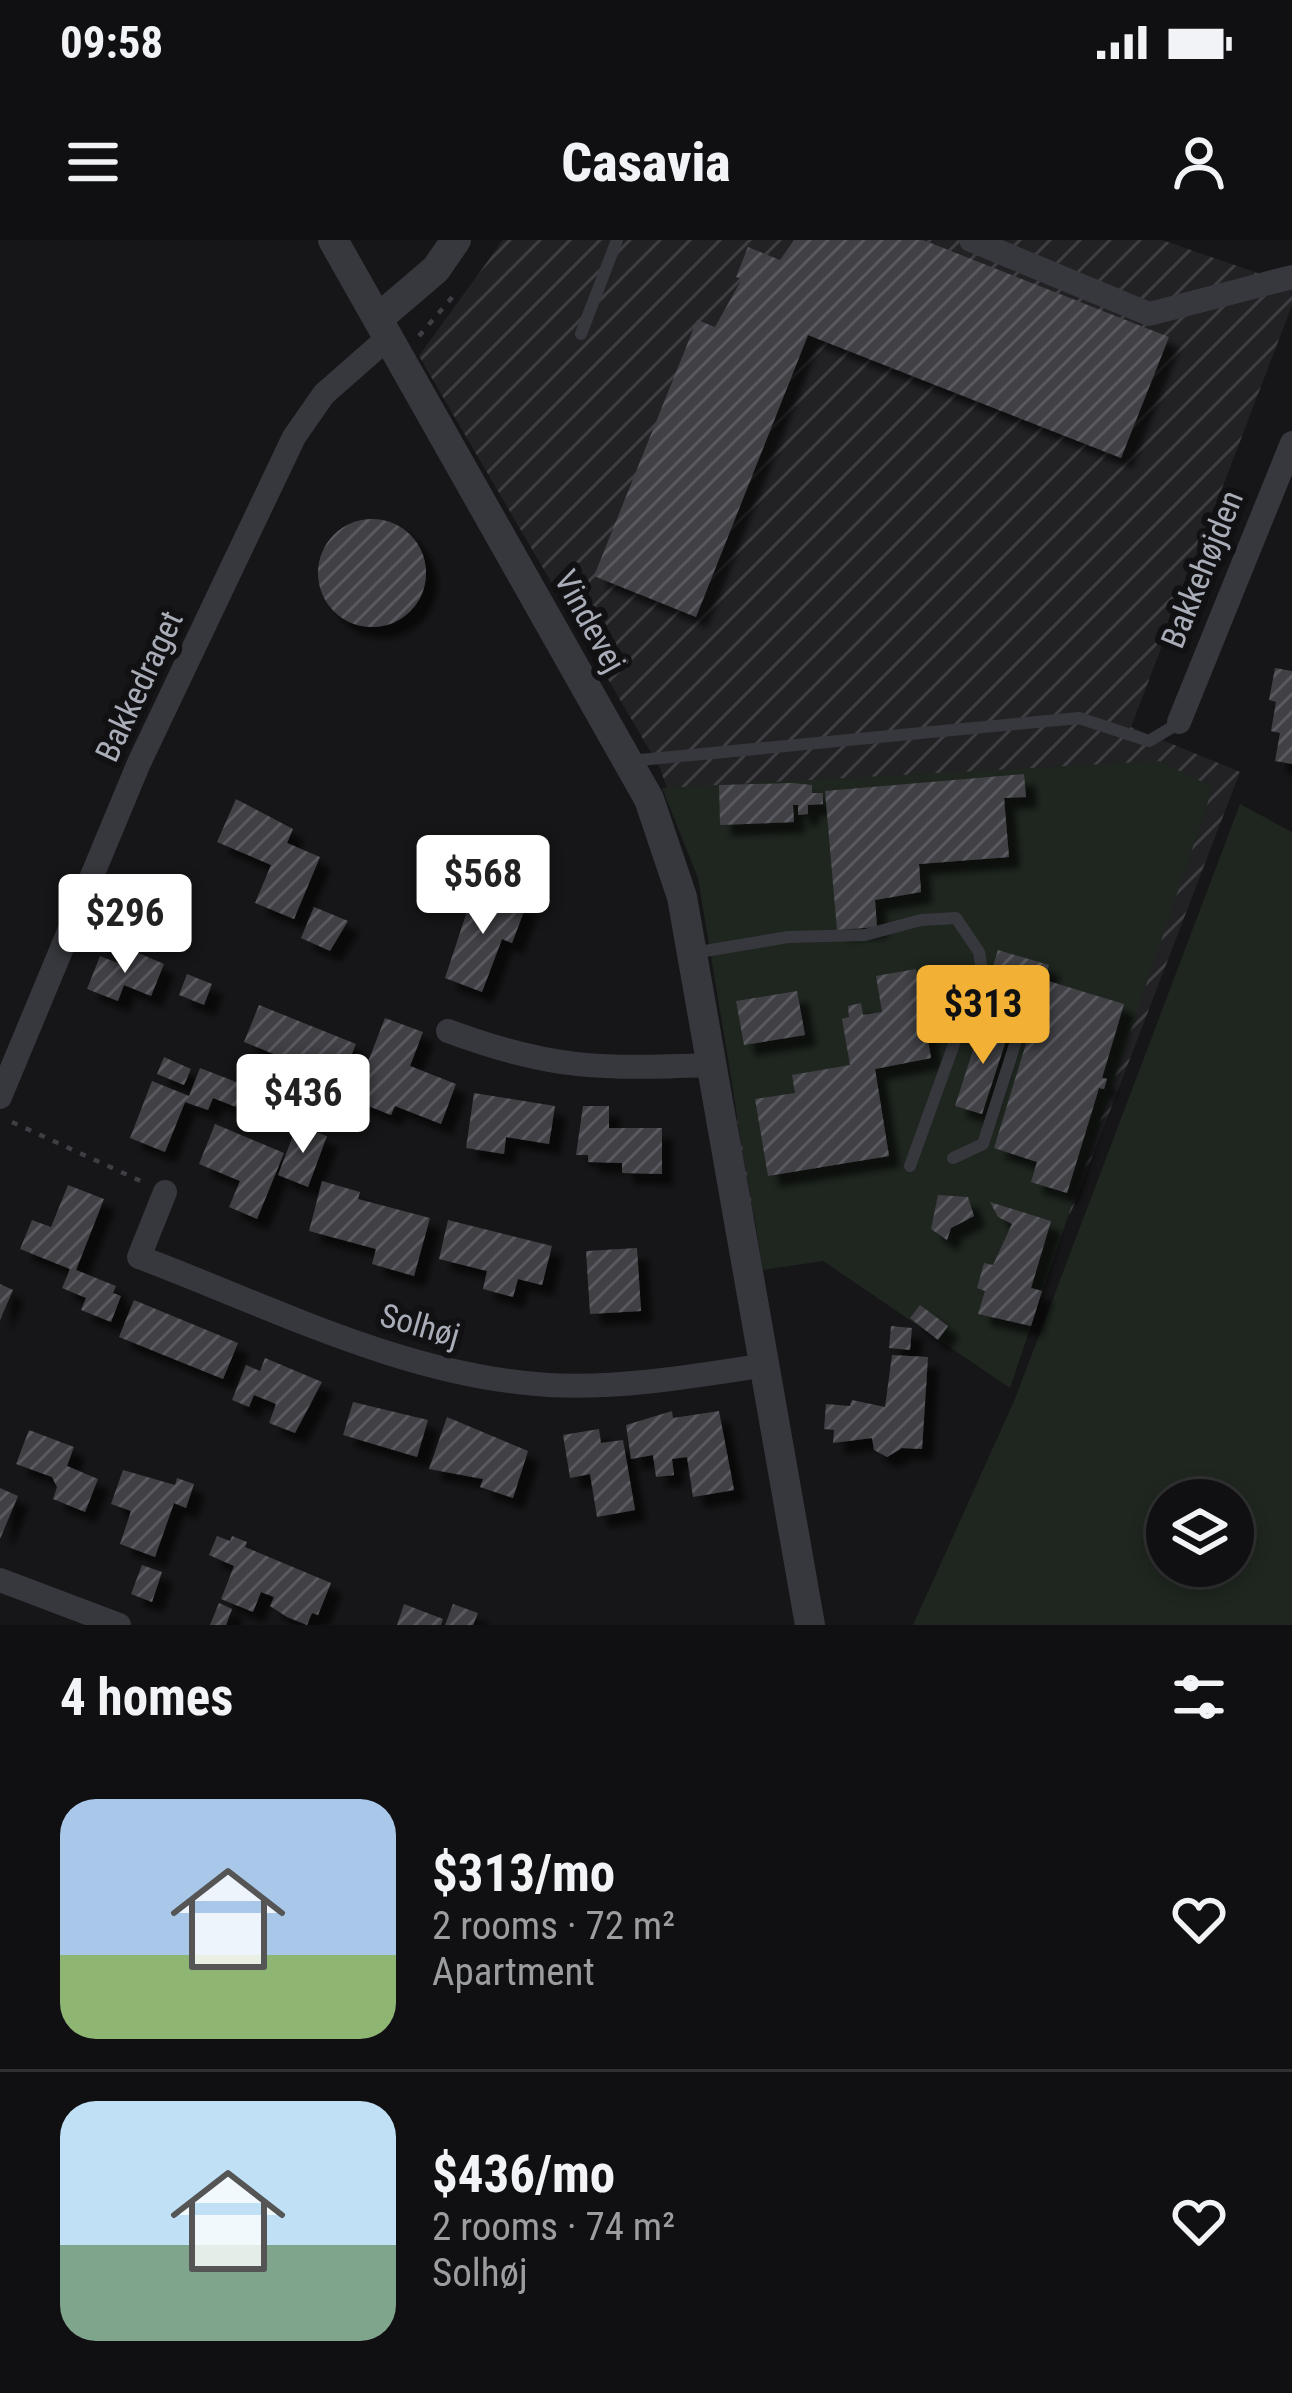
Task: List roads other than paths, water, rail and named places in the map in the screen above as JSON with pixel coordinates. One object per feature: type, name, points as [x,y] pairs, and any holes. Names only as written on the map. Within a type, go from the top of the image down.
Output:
[{"type":"street","name":"Vindevej","points":[[333,240],[649,799],[677,884],[692,953],[810,1625]]},
{"type":"street","points":[[385,327],[456,240]]},
{"type":"street","points":[[971,240],[1149,314],[1292,277]]},
{"type":"street","name":"Bakkedraget","points":[[0,1097],[139,763],[294,437],[324,394],[385,327]]},
{"type":"street","name":"Bakkehøjden","points":[[1179,722],[1292,443]]},
{"type":"street","points":[[448,1031],[521,1058],[589,1069],[712,1065]]},
{"type":"street","name":"Solhøj","points":[[165,1192],[139,1257],[401,1359],[549,1385],[631,1382],[766,1365]]},
{"type":"street","points":[[0,1580],[118,1625]]},
{"type":"lane","points":[[581,334],[617,240]]},
{"type":"lane","points":[[628,761],[1078,718],[1149,741],[1179,722]]},
{"type":"lane","points":[[692,953],[788,937],[865,935],[921,920],[956,918],[979,952],[986,995]]},
{"type":"lane","points":[[953,1158],[983,1144],[1028,1007],[986,995]]},
{"type":"lane","points":[[910,1166],[963,1019],[986,995]]}]
